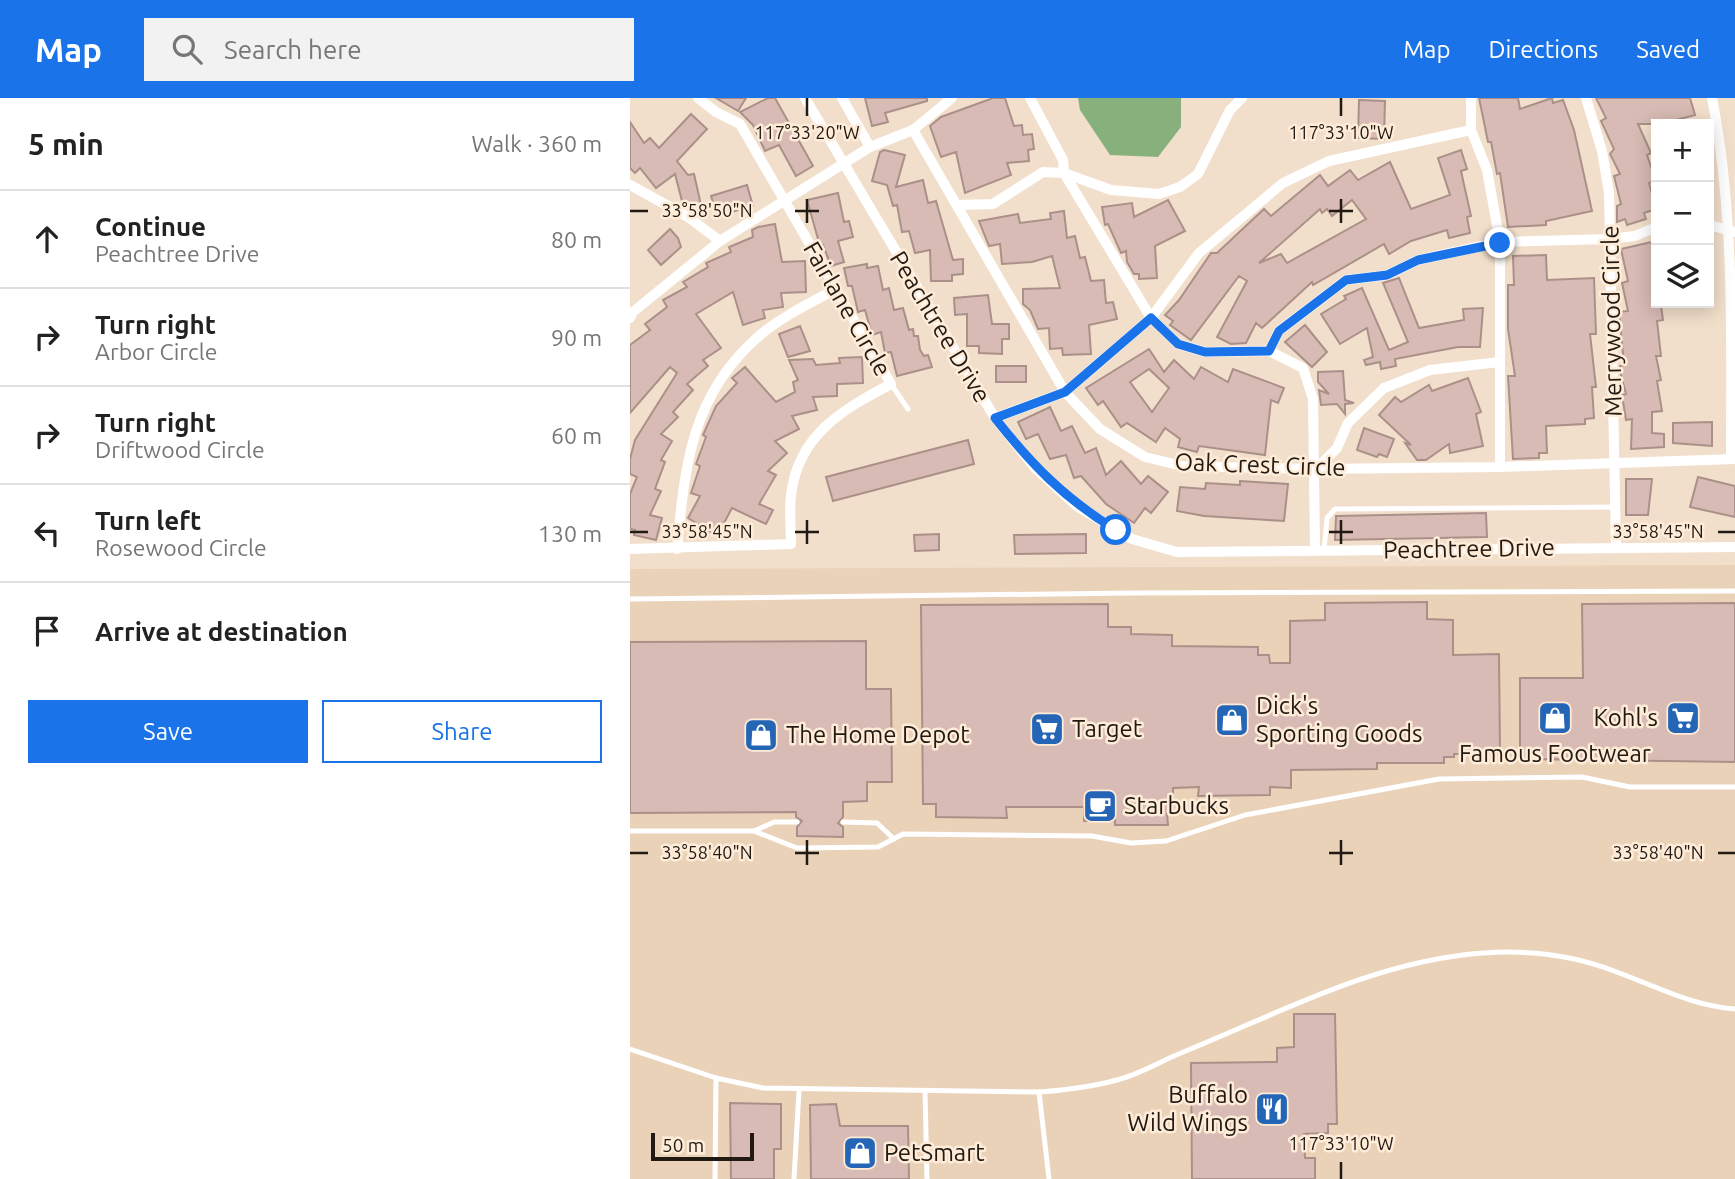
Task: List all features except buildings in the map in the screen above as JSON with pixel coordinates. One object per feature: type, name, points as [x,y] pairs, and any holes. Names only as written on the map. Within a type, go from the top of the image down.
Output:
[{"type":"street","name":"Fairlane Circle","points":[[677,549],[791,544],[791,494],[807,445],[845,409],[891,384],[740,124],[698,98]]},
{"type":"street","name":"Peachtree Drive","points":[[805,98],[995,418],[1034,468],[1069,499],[1132,540],[1177,552],[1735,547]]},
{"type":"street","points":[[842,98],[870,147]]},
{"type":"street","points":[[631,312],[720,241],[870,147],[913,130],[952,98]]},
{"type":"street","points":[[1030,98],[1063,160],[1063,173],[1151,318],[1178,344],[1205,352],[1269,351],[1303,368],[1313,399],[1320,550]]},
{"type":"street","points":[[957,205],[993,204],[1043,173],[1063,173],[1111,190],[1159,194],[1180,187],[1198,174],[1230,110],[1242,98]]},
{"type":"street","points":[[1471,98],[1471,130],[1487,170],[1500,243],[1500,467]]},
{"type":"street","name":"Merrywood Circle","points":[[1586,98],[1602,150],[1608,183],[1616,547]]},
{"type":"street","points":[[1712,98],[1726,169],[1733,232],[1733,459]]},
{"type":"street","name":"Oak Crest Circle","points":[[913,130],[1065,392],[1100,429],[1145,457],[1182,466],[1316,469],[1500,467],[1733,459]]},
{"type":"street","points":[[995,418],[1065,392],[1151,318],[1199,253],[1283,183],[1329,161],[1471,130]]},
{"type":"street","points":[[630,185],[688,217],[720,241]]},
{"type":"street","points":[[1714,226],[1733,232]]},
{"type":"street","points":[[1269,351],[1279,331],[1346,280],[1387,275],[1418,260],[1500,243],[1610,239],[1635,236],[1651,229]]},
{"type":"street","points":[[630,549],[677,549],[685,469],[695,427],[731,363],[760,335],[836,289]]},
{"type":"street","points":[[1316,469],[1337,448],[1348,423],[1384,388],[1430,370],[1499,362]]},
{"type":"lane","points":[[891,384],[908,409]]},
{"type":"lane","points":[[1320,550],[1327,518],[1335,509],[1616,507]]},
{"type":"lane","points":[[630,599],[1131,593],[1735,591]]},
{"type":"lane","points":[[630,831],[754,831],[797,848],[877,847],[903,834],[1092,835],[1132,843],[1166,841],[1245,815],[1438,779],[1582,777],[1630,787],[1735,787]]},
{"type":"lane","points":[[754,831],[774,822],[797,822]]},
{"type":"lane","points":[[843,822],[877,823],[894,839]]},
{"type":"lane","points":[[630,1049],[716,1078],[763,1088],[799,1091],[1039,1092],[1083,1088],[1142,1072],[1293,1004],[1365,977],[1416,964],[1483,953],[1522,953],[1584,961],[1686,999],[1735,1009]]},
{"type":"lane","points":[[715,1179],[716,1078]]},
{"type":"lane","points":[[794,1179],[799,1091]]},
{"type":"lane","points":[[925,1091],[927,1179]]},
{"type":"lane","points":[[1039,1092],[1045,1165],[1049,1179]]},
{"type":"shaded area","points":[[1078,98],[1181,98],[1181,127],[1158,157],[1110,155],[1080,110]]},
{"type":"shaded area","points":[[1735,565],[1735,1179],[630,1179],[630,569]]},
{"type":"place","name":"Famous Footwear","points":[[1555,718]]},
{"type":"place","name":"Kohl's","points":[[1683,718]]},
{"type":"place","name":"Dick's Sporting Goods","points":[[1232,720]]},
{"type":"place","name":"Target","points":[[1047,729]]},
{"type":"place","name":"The Home Depot","points":[[761,735]]},
{"type":"place","name":"Starbucks","points":[[1100,806]]},
{"type":"place","name":"Buffalo Wild Wings","points":[[1272,1109]]},
{"type":"place","name":"PetSmart","points":[[860,1153]]},
{"type":"route","points":[[1116,530],[1078,507],[1034,468],[995,418],[1065,392],[1151,318],[1178,344],[1205,352],[1269,351],[1279,331],[1346,280],[1387,275],[1418,260],[1500,243]]}]
